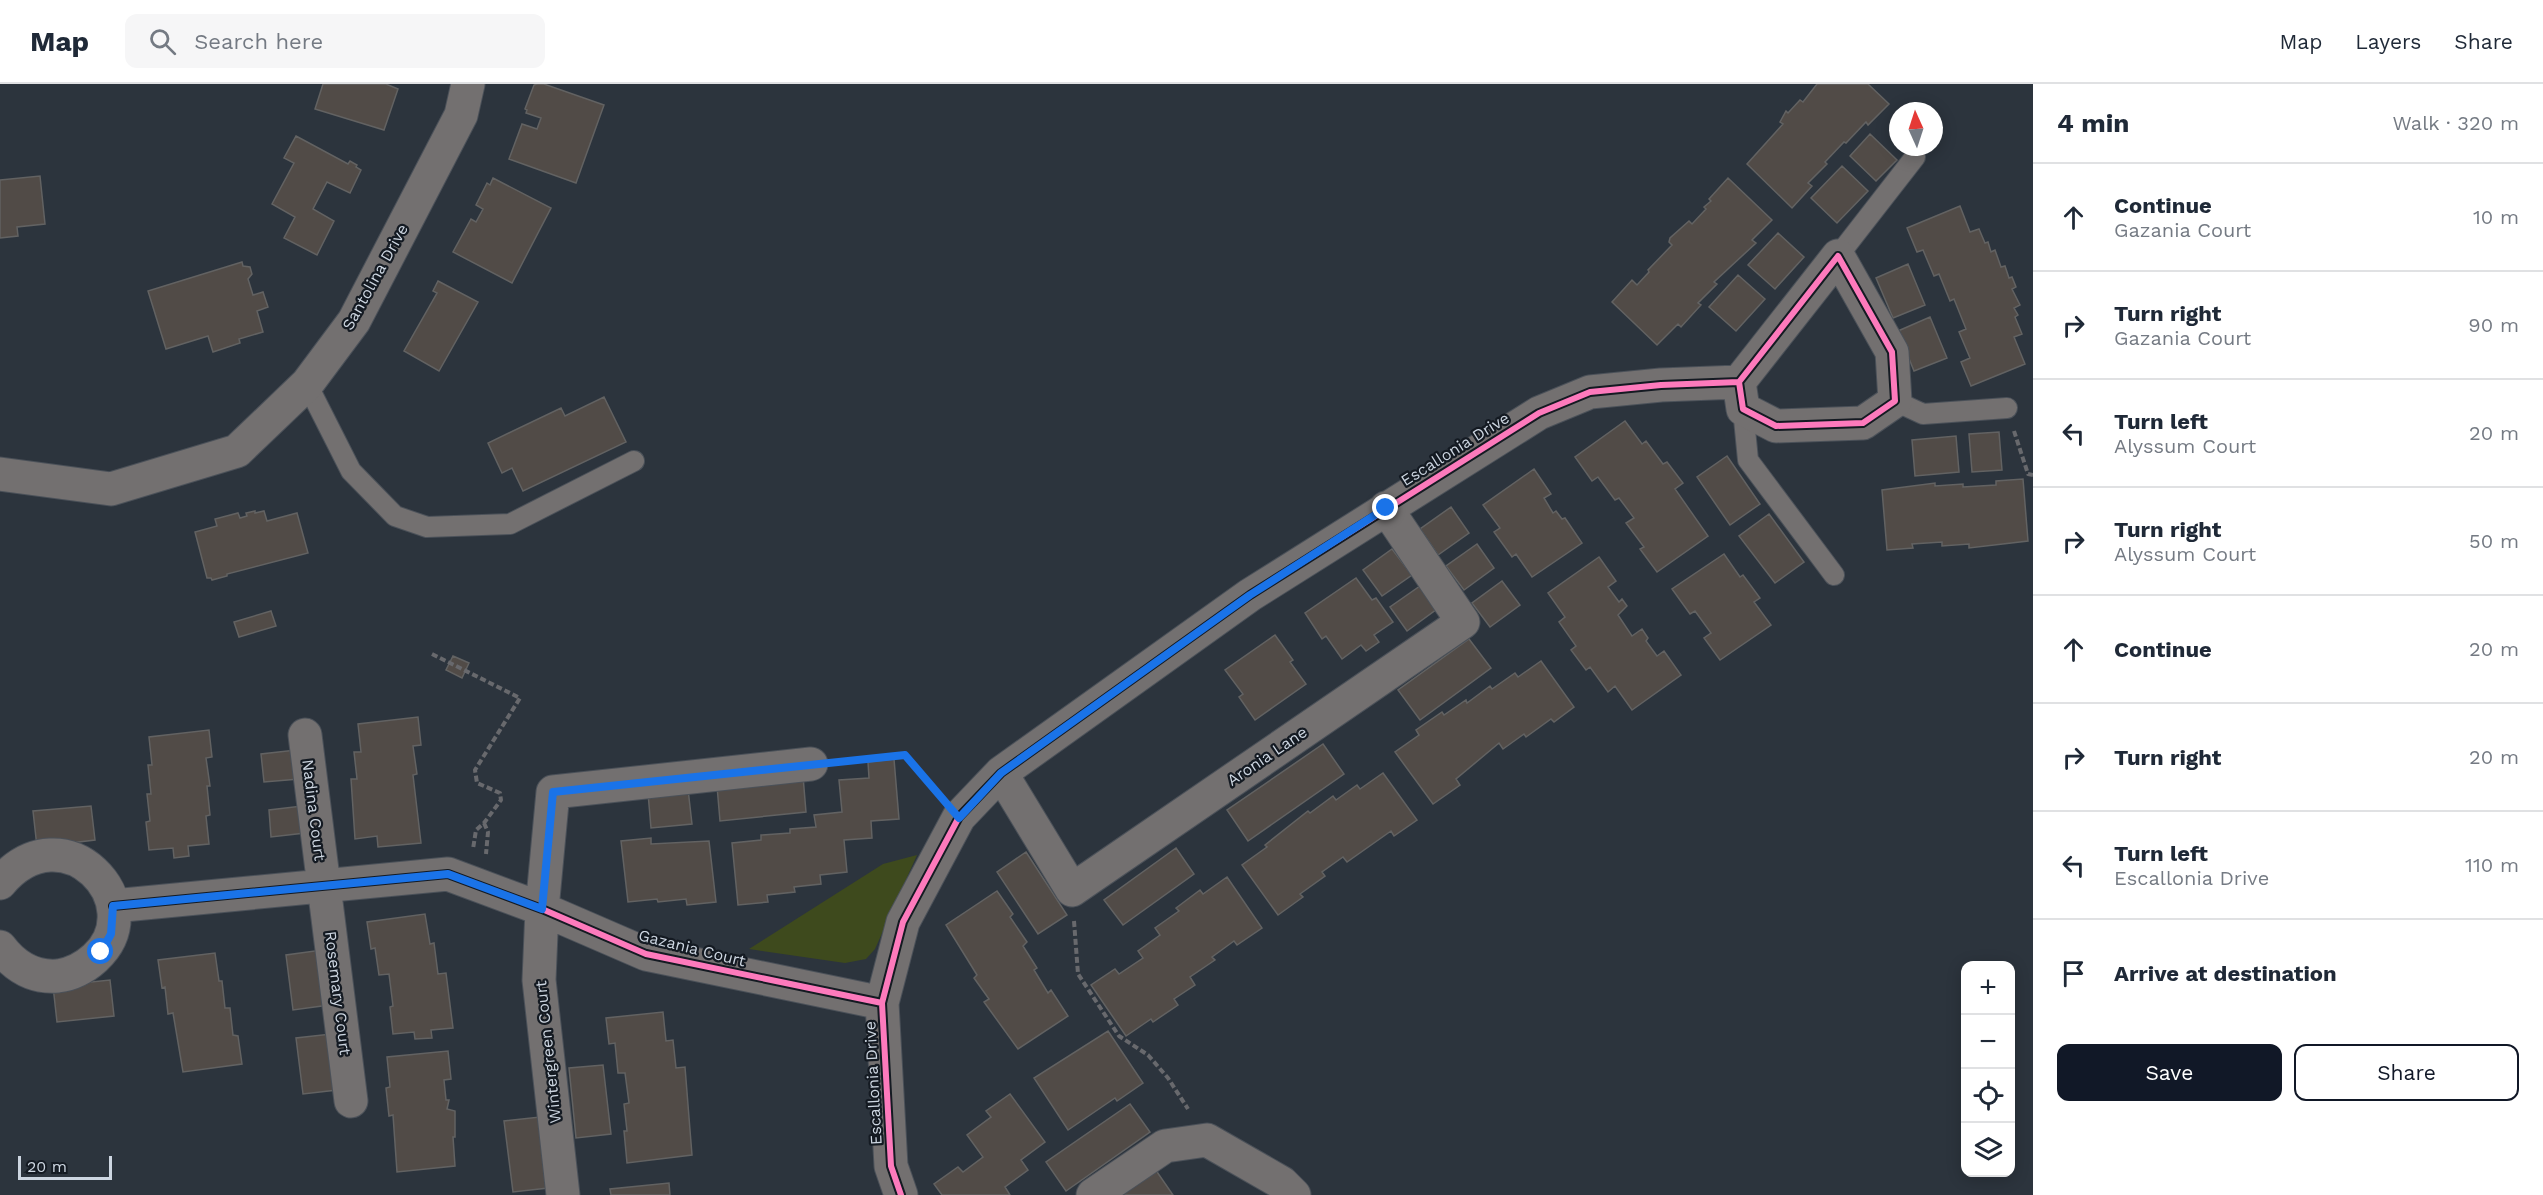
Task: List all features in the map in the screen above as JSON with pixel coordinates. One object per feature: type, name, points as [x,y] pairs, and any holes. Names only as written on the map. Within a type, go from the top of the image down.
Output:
[{"type":"street","name":"Santolina Drive","points":[[0,474],[111,489],[237,451],[307,384],[354,321],[461,115],[468,84]]},
{"type":"street","points":[[1838,256],[1892,352],[1895,401],[1863,423],[1776,426],[1741,396],[1838,256]]},
{"type":"street","name":"Escallonia Drive","points":[[901,1195],[891,1166],[882,1003],[903,922],[959,818],[1001,773],[1250,595],[1539,413],[1590,392],[1661,386],[1741,396]]},
{"type":"street","name":"Aronia Lane","points":[[1072,890],[1463,622],[1386,508]]},
{"type":"street","name":"Nadina Court","points":[[305,735],[324,885]]},
{"type":"street","name":"Wintergreen Court","points":[[563,1195],[539,980],[542,909],[553,792],[811,764]]},
{"type":"street","points":[[1001,773],[1072,890]]},
{"type":"street","points":[[0,883],[12,869],[28,859],[48,854],[68,856],[85,864],[100,877],[113,906],[111,934],[101,952],[86,966],[68,975],[47,977],[27,971],[10,960],[0,947]]},
{"type":"street","name":"Gazania Court","points":[[113,906],[448,874],[542,909],[646,954],[882,1003]]},
{"type":"street","name":"Rosemary Court","points":[[324,885],[351,1101]]},
{"type":"street","points":[[1093,1195],[1165,1146],[1207,1140],[1282,1183],[1294,1195]]},
{"type":"lane","points":[[1838,256],[1915,157]]},
{"type":"lane","points":[[307,384],[351,471],[395,516],[427,527],[510,524],[634,461]]},
{"type":"lane","points":[[1741,396],[1748,460],[1834,575]]},
{"type":"lane","points":[[1895,401],[1923,414],[2007,408]]},
{"type":"path","points":[[2007,408],[2028,474],[2033,475]]},
{"type":"path","points":[[432,654],[520,698],[475,770],[477,783],[500,793],[501,801],[484,824],[476,830],[467,882]]},
{"type":"path","points":[[811,764],[905,755],[959,818]]},
{"type":"path","points":[[1072,890],[1078,974],[1119,1036],[1148,1055],[1168,1078],[1207,1140]]},
{"type":"green space","points":[[917,855],[875,949],[866,959],[845,963],[749,949],[883,864]]},
{"type":"building","points":[[323,84],[386,84],[398,89],[384,130],[315,109]]},
{"type":"building","points":[[544,84],[604,105],[576,183],[509,159],[522,124],[537,129],[541,118],[526,113],[525,109],[534,85]]},
{"type":"building","points":[[1817,84],[1868,84],[1889,104],[1868,125],[1866,122],[1825,162],[1827,164],[1808,183],[1812,186],[1792,208],[1747,164],[1783,124],[1780,122],[1786,111],[1788,113],[1800,100],[1803,102]]},
{"type":"building","points":[[1870,134],[1889,152],[1889,156],[1897,160],[1876,181],[1850,156]]},
{"type":"building","points":[[296,136],[348,164],[350,161],[361,170],[350,193],[327,182],[313,209],[334,221],[317,255],[284,238],[295,217],[272,204],[294,163],[284,158]]},
{"type":"building","points":[[1842,166],[1868,191],[1837,223],[1811,198]]},
{"type":"building","points":[[40,176],[45,224],[17,227],[18,236],[0,238],[0,180]]},
{"type":"building","points":[[493,178],[551,208],[512,283],[453,252],[471,219],[476,222],[483,209],[476,205],[487,183],[490,185]]},
{"type":"building","points":[[1728,178],[1772,220],[1752,240],[1756,243],[1714,282],[1717,284],[1698,303],[1701,305],[1681,327],[1678,324],[1657,345],[1612,302],[1632,280],[1637,285],[1672,245],[1669,242],[1670,238],[1689,221],[1692,224],[1706,209],[1704,207],[1711,201],[1709,199]]},
{"type":"building","points":[[1960,206],[1970,232],[1979,229],[1985,243],[1988,242],[1991,252],[1995,250],[2001,267],[2005,266],[2009,278],[2012,277],[2016,287],[2012,289],[2020,305],[2014,308],[2018,315],[2015,317],[2022,334],[2014,337],[2025,364],[1971,386],[1961,362],[1970,358],[1959,332],[1966,329],[1954,299],[1950,301],[1939,274],[1934,276],[1923,250],[1917,252],[1907,228]]},
{"type":"building","points":[[1778,233],[1804,257],[1775,289],[1748,265]]},
{"type":"building","points":[[242,262],[243,266],[250,267],[252,274],[248,279],[253,295],[263,292],[268,307],[257,311],[263,332],[239,339],[240,343],[213,352],[208,336],[166,349],[148,291]]},
{"type":"building","points":[[1908,264],[1925,305],[1893,318],[1876,278]]},
{"type":"building","points":[[1738,275],[1765,299],[1736,331],[1709,307]]},
{"type":"building","points":[[438,281],[478,302],[439,371],[404,351],[437,293],[433,291]]},
{"type":"building","points":[[1930,317],[1947,358],[1914,371],[1898,331]]},
{"type":"building","points":[[604,397],[626,442],[523,491],[512,468],[502,473],[488,443],[561,408],[565,416]]},
{"type":"building","points":[[1625,421],[1642,444],[1646,441],[1663,464],[1667,462],[1683,483],[1675,489],[1708,536],[1657,572],[1640,549],[1644,547],[1626,523],[1634,518],[1619,498],[1615,500],[1598,477],[1592,481],[1575,457]]},
{"type":"building","points":[[1999,432],[2002,470],[1972,472],[1969,434]]},
{"type":"building","points":[[1956,436],[1959,472],[1915,476],[1912,440]]},
{"type":"building","points":[[1727,456],[1760,504],[1730,525],[1697,477]]},
{"type":"building","points":[[1534,469],[1551,494],[1544,498],[1553,513],[1556,511],[1562,519],[1565,518],[1582,543],[1532,577],[1516,554],[1512,557],[1494,532],[1500,528],[1483,505]]},
{"type":"building","points":[[2023,479],[2028,541],[1969,548],[1969,544],[1942,546],[1942,542],[1912,544],[1913,548],[1887,550],[1882,490],[1935,483],[1935,486],[1963,484],[1963,487],[1996,485],[1996,481]]},
{"type":"building","points":[[1451,507],[1469,533],[1438,555],[1420,529]]},
{"type":"building","points":[[255,511],[255,513],[264,511],[267,521],[297,513],[308,553],[212,580],[207,578],[195,532],[217,526],[215,519],[238,513],[240,518],[247,516],[246,513]]},
{"type":"building","points":[[1769,514],[1804,562],[1775,583],[1739,536]]},
{"type":"building","points":[[1477,544],[1494,568],[1464,590],[1446,566]]},
{"type":"building","points":[[1392,549],[1412,575],[1382,596],[1363,570]]},
{"type":"building","points":[[1724,554],[1740,577],[1743,575],[1760,598],[1754,602],[1771,625],[1720,660],[1704,638],[1711,633],[1695,611],[1690,614],[1672,589]]},
{"type":"building","points":[[1599,557],[1616,581],[1608,587],[1619,602],[1622,599],[1627,606],[1618,615],[1632,636],[1642,629],[1648,638],[1646,641],[1657,656],[1664,651],[1681,675],[1632,710],[1615,686],[1608,692],[1590,667],[1586,670],[1571,650],[1576,646],[1559,622],[1565,617],[1548,593]]},
{"type":"building","points":[[1356,578],[1372,600],[1376,598],[1393,622],[1374,635],[1379,642],[1366,651],[1361,645],[1342,659],[1326,636],[1322,639],[1305,613]]},
{"type":"building","points":[[1502,581],[1520,605],[1490,627],[1472,603]]},
{"type":"building","points":[[1420,586],[1437,609],[1407,631],[1390,607]]},
{"type":"building","points":[[271,611],[276,626],[239,637],[234,622]]},
{"type":"building","points":[[1275,635],[1293,660],[1290,662],[1306,684],[1255,720],[1239,697],[1243,694],[1225,670]]},
{"type":"building","points":[[1469,639],[1491,668],[1420,720],[1398,690]]},
{"type":"building","points":[[453,656],[469,663],[462,678],[446,670]]},
{"type":"building","points":[[1541,661],[1574,707],[1554,722],[1551,719],[1526,737],[1524,734],[1503,749],[1499,743],[1456,779],[1460,785],[1433,804],[1395,752],[1419,735],[1416,730],[1442,712],[1444,715],[1466,700],[1467,703],[1490,686],[1492,689],[1515,673],[1518,677]]},
{"type":"building","points":[[418,717],[421,745],[413,746],[417,774],[413,775],[421,843],[378,847],[377,836],[355,839],[351,779],[357,779],[354,752],[361,752],[358,724]]},
{"type":"building","points":[[209,730],[212,757],[206,758],[210,786],[207,786],[210,815],[206,816],[209,844],[188,846],[189,856],[174,858],[173,848],[149,850],[146,822],[150,821],[147,794],[151,794],[148,765],[152,765],[149,737]]},
{"type":"building","points":[[1323,744],[1344,774],[1248,841],[1227,810]]},
{"type":"building","points":[[296,750],[299,779],[264,782],[261,754]]},
{"type":"building","points":[[894,759],[899,819],[871,821],[872,838],[844,840],[847,872],[820,875],[821,884],[794,887],[795,892],[767,895],[768,902],[738,905],[732,843],[761,840],[761,835],[790,833],[790,829],[816,827],[814,815],[842,812],[839,780],[869,778],[868,762]]},
{"type":"building","points":[[1383,773],[1417,820],[1394,836],[1391,831],[1347,862],[1343,857],[1322,872],[1325,876],[1300,894],[1303,897],[1278,915],[1242,865],[1267,847],[1265,845],[1308,811],[1310,813],[1333,796],[1336,800],[1357,785],[1360,789]]},
{"type":"building","points":[[803,776],[806,812],[720,821],[717,786]]},
{"type":"building","points":[[688,789],[692,824],[651,828],[648,793]]},
{"type":"building","points":[[91,806],[95,840],[37,847],[33,811]]},
{"type":"building","points":[[302,806],[305,833],[271,837],[269,810]]},
{"type":"building","points":[[651,838],[651,844],[709,841],[716,902],[687,905],[686,899],[658,902],[657,899],[628,902],[621,841]]},
{"type":"building","points":[[1176,848],[1194,874],[1123,925],[1104,900]]},
{"type":"building","points":[[1026,852],[1067,915],[1038,934],[997,872]]},
{"type":"building","points":[[1227,877],[1262,928],[1237,945],[1234,941],[1212,957],[1215,960],[1190,977],[1195,985],[1174,999],[1178,1005],[1153,1022],[1151,1019],[1126,1036],[1091,985],[1115,969],[1119,974],[1143,958],[1138,951],[1160,935],[1155,928],[1179,911],[1176,908],[1200,890],[1203,894]]},
{"type":"building","points":[[997,891],[1013,914],[1010,917],[1027,942],[1023,946],[1037,968],[1034,970],[1048,993],[1051,990],[1068,1016],[1018,1049],[984,1002],[989,999],[974,978],[977,975],[946,925]]},
{"type":"building","points":[[425,914],[430,944],[434,943],[438,974],[446,973],[453,1028],[431,1030],[432,1038],[415,1039],[414,1032],[393,1034],[390,1007],[393,1006],[389,974],[379,975],[375,948],[371,949],[367,922]]},
{"type":"building","points":[[322,950],[329,1005],[293,1010],[286,955]]},
{"type":"building","points":[[215,953],[219,981],[222,981],[225,1008],[230,1008],[233,1035],[238,1036],[242,1064],[183,1072],[173,1013],[168,1014],[165,987],[162,988],[158,960]]},
{"type":"building","points":[[110,980],[114,1016],[57,1022],[53,986]]},
{"type":"building","points":[[663,1012],[666,1041],[673,1040],[676,1068],[685,1067],[692,1155],[627,1163],[624,1104],[629,1103],[625,1073],[618,1073],[615,1043],[609,1044],[606,1018]]},
{"type":"building","points":[[1108,1031],[1143,1083],[1117,1101],[1115,1098],[1068,1130],[1034,1078]]},
{"type":"building","points":[[331,1034],[337,1090],[303,1094],[296,1038]]},
{"type":"building","points":[[448,1051],[451,1079],[444,1080],[446,1100],[449,1100],[447,1109],[455,1111],[455,1137],[453,1137],[455,1166],[397,1172],[393,1115],[389,1116],[386,1088],[390,1087],[387,1057]]},
{"type":"building","points":[[603,1065],[611,1134],[576,1138],[569,1068]]},
{"type":"building","points":[[1010,1094],[1045,1142],[1021,1160],[1028,1170],[1005,1187],[1010,1195],[942,1195],[934,1184],[958,1167],[963,1172],[983,1157],[967,1135],[991,1117],[986,1111]]},
{"type":"building","points":[[1130,1104],[1150,1132],[1066,1191],[1046,1162]]},
{"type":"building","points":[[540,1117],[548,1188],[513,1192],[504,1121]]},
{"type":"building","points":[[1155,1169],[1173,1195],[1116,1195]]},
{"type":"building","points":[[669,1183],[670,1195],[611,1195],[610,1189]]},
{"type":"cycle path","points":[[901,1195],[891,1166],[882,1003],[903,922],[959,817],[1001,773],[1250,595],[1539,413],[1590,392],[1661,385],[1739,382],[1838,256],[1892,352],[1895,401],[1863,423],[1776,426],[1743,409],[1739,382]]},
{"type":"cycle path","points":[[113,906],[448,874],[542,909],[646,954],[882,1003]]},
{"type":"route","points":[[101,952],[111,934],[113,906],[324,885],[448,874],[542,909],[553,792],[905,755],[959,818],[1001,773],[1250,595],[1386,508]]}]
